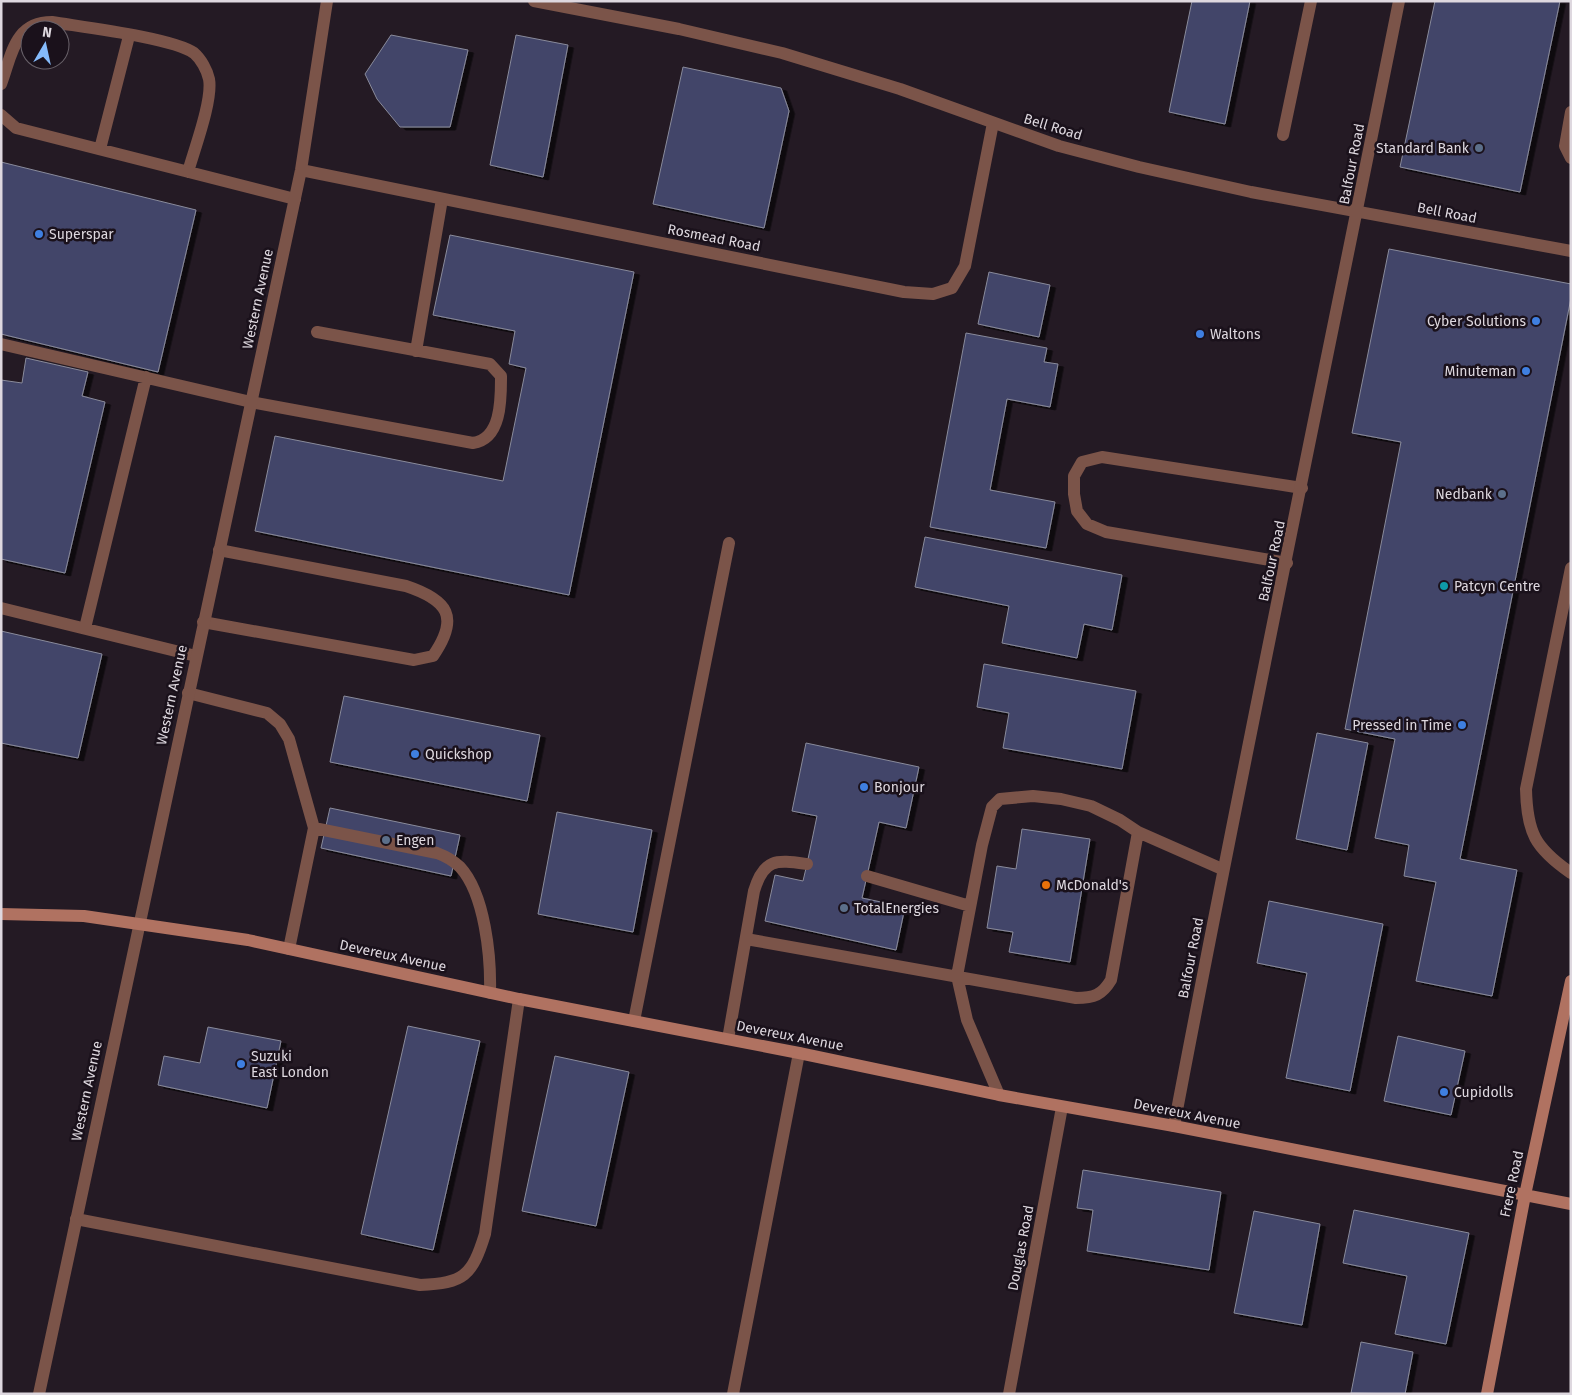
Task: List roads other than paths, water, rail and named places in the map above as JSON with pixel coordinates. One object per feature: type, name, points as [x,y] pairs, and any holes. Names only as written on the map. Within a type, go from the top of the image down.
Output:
[{"type":"main road","name":"Devereux Avenue","points":[[1,914],[84,916],[138,923],[289,949],[519,999],[799,1053],[999,1095],[1174,1126],[1571,1204]]},
{"type":"main road","name":"Frere Road","points":[[1487,1394],[1525,1195],[1571,981]]},
{"type":"street","name":"Western Avenue","points":[[39,1394],[138,923],[301,170],[327,1]]},
{"type":"street","name":"Bell Road","points":[[534,1],[679,29],[782,53],[900,88],[1059,146],[1139,167],[1251,192],[1571,252]]},
{"type":"street","points":[[1283,135],[1311,1]]},
{"type":"street","name":"Balfour Road","points":[[1174,1126],[1222,869],[1287,563],[1399,1]]},
{"type":"street","points":[[1,84],[19,37],[28,27],[39,22],[52,22],[128,36],[178,46],[194,53],[203,65],[209,80],[208,98],[188,172]]},
{"type":"street","points":[[100,149],[128,36]]},
{"type":"street","points":[[1571,112],[1565,146],[1571,158]]},
{"type":"street","points":[[1,115],[16,128],[294,199]]},
{"type":"street","name":"Rosmead Road","points":[[301,170],[904,292],[933,294],[952,288],[965,266],[993,123]]},
{"type":"street","points":[[416,351],[442,199]]},
{"type":"street","points":[[1,344],[251,402],[474,443],[487,438],[496,424],[501,393],[501,376],[496,368],[490,364],[317,332]]},
{"type":"street","points":[[85,628],[146,377]]},
{"type":"street","points":[[1287,563],[1106,532],[1088,524],[1078,511],[1074,494],[1074,476],[1082,462],[1102,457],[1302,488]]},
{"type":"street","points":[[634,1021],[729,543]]},
{"type":"street","points":[[203,622],[414,660],[433,656],[443,641],[447,619],[442,603],[428,593],[406,586],[218,550]]},
{"type":"street","points":[[1571,568],[1526,789],[1527,814],[1532,836],[1553,861],[1571,874]]},
{"type":"street","points":[[1,608],[196,656]]},
{"type":"street","points":[[188,693],[268,713],[280,724],[290,739],[314,828],[289,949]]},
{"type":"street","points":[[999,1095],[967,1020],[957,976],[992,806],[1000,798],[1033,796],[1061,799],[1091,806],[1120,820],[1138,832],[1222,869]]},
{"type":"street","points":[[314,828],[437,853],[450,859],[460,867],[471,884],[482,917],[488,951],[490,993]]},
{"type":"street","points":[[746,939],[1076,998],[1092,998],[1104,992],[1111,980],[1138,832]]},
{"type":"street","points":[[728,1039],[759,875],[767,865],[780,861],[807,864]]},
{"type":"street","points":[[867,876],[970,906]]},
{"type":"street","points":[[76,1219],[420,1285],[446,1284],[464,1276],[477,1260],[485,1234],[519,999]]},
{"type":"street","points":[[733,1394],[799,1053]]},
{"type":"street","name":"Douglas Road","points":[[1009,1394],[1062,1107]]},
{"type":"place","name":"Standard Bank","points":[[1479,148]]},
{"type":"place","name":"Superspar","points":[[39,234]]},
{"type":"place","name":"Cyber Solutions","points":[[1536,321]]},
{"type":"place","name":"Waltons","points":[[1200,334]]},
{"type":"place","name":"Minuteman","points":[[1526,371]]},
{"type":"place","name":"Nedbank","points":[[1502,494]]},
{"type":"place","name":"Patcyn Centre","points":[[1444,586]]},
{"type":"place","name":"Pressed in Time","points":[[1462,725]]},
{"type":"place","name":"Quickshop","points":[[415,754]]},
{"type":"place","name":"Bonjour","points":[[864,787]]},
{"type":"place","name":"Engen","points":[[386,840]]},
{"type":"place","name":"McDonald's","points":[[1046,885]]},
{"type":"place","name":"TotalEnergies","points":[[844,908]]},
{"type":"place","name":"Suzuki East London","points":[[241,1064]]},
{"type":"place","name":"Cupidolls","points":[[1444,1092]]}]
